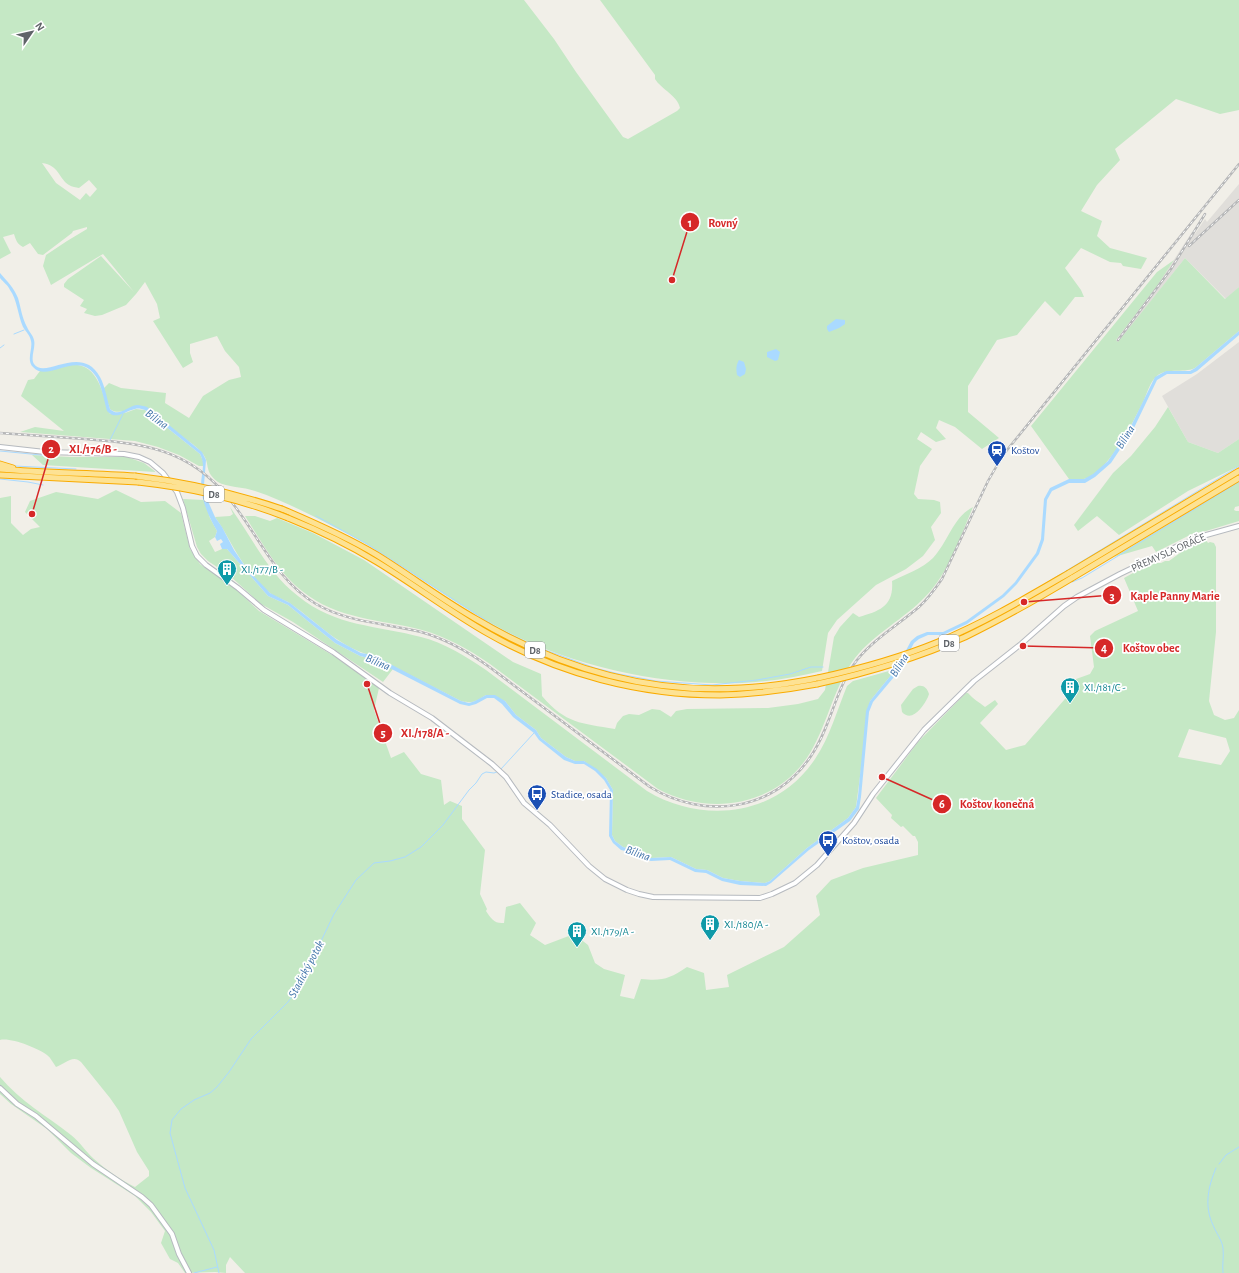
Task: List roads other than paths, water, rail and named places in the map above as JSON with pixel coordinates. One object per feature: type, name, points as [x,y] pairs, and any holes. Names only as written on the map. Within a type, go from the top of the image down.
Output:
[{"type":"highway","points":[[0,464],[25,472]]},
{"type":"highway","name":"D8","points":[[0,469],[25,472],[135,476],[162,479],[217,489],[282,509],[335,532],[357,544],[474,618],[535,651],[582,668],[634,681],[697,688],[733,689],[759,687],[818,678],[868,666],[937,642],[990,618],[1071,576],[1239,471]]},
{"type":"highway","name":"D8","points":[[0,475],[138,482],[217,495],[263,508],[332,537],[360,552],[408,581],[471,623],[532,656],[580,673],[631,687],[720,695],[759,693],[816,684],[875,670],[915,657],[952,642],[998,620],[1239,478]]},
{"type":"main road","name":"PŘEMYSLA ORÁČE","points":[[0,447],[45,452],[124,454],[139,457],[150,462],[164,473],[177,492],[183,508],[191,543],[197,556],[206,565],[238,588],[264,610],[332,652],[390,693],[432,718],[500,770],[524,803],[550,825],[595,871],[605,879],[621,888],[639,894],[660,897],[749,899],[766,897],[795,883],[817,865],[854,823],[873,794],[917,738],[935,719],[974,681],[1021,644],[1070,602],[1120,574],[1191,540],[1239,526]]},
{"type":"main road","points":[[0,1088],[17,1104],[49,1126],[93,1164],[151,1205],[172,1234],[179,1254],[189,1273]]},
{"type":"water","name":"Bílina","points":[[0,273],[16,294],[24,320],[33,338],[34,364],[39,368],[46,368],[74,362],[83,363],[92,367],[100,377],[105,388],[110,409],[120,412],[137,405],[147,407],[202,452],[206,460],[204,485],[207,499],[215,517],[247,569],[270,593],[290,603],[337,640],[361,653],[373,655],[461,701],[469,703],[486,695],[495,695],[505,701],[516,715],[536,730],[541,738],[566,757],[575,761],[584,761],[597,769],[606,778],[613,790],[612,835],[615,841],[623,847],[634,850],[646,857],[671,857],[696,869],[707,870],[723,878],[765,883],[770,881],[807,848],[848,818],[856,807],[866,711],[870,701],[896,669],[911,641],[917,636],[927,632],[943,632],[966,621],[1002,595],[1015,582],[1036,553],[1041,539],[1044,499],[1050,488],[1069,479],[1084,479],[1093,474],[1108,461],[1130,428],[1155,377],[1166,371],[1190,371],[1239,331],[1239,335],[1197,371],[1191,374],[1167,374],[1157,380],[1133,430],[1111,463],[1095,477],[1085,483],[1069,483],[1052,491],[1047,500],[1044,540],[1039,554],[1017,584],[1004,597],[967,624],[943,635],[928,635],[914,643],[899,671],[873,702],[869,712],[859,809],[850,821],[809,850],[766,886],[740,885],[722,881],[706,873],[695,872],[670,860],[645,860],[633,853],[621,850],[613,843],[609,836],[610,790],[604,780],[595,771],[584,764],[575,764],[564,760],[539,740],[534,733],[513,717],[502,704],[494,698],[487,698],[469,706],[460,704],[372,659],[360,656],[335,643],[288,605],[268,596],[227,549],[222,549],[220,544],[223,542],[221,539],[217,541],[215,537],[217,531],[206,509],[203,498],[201,481],[203,462],[200,454],[145,410],[136,409],[117,415],[110,414],[107,411],[102,390],[97,378],[90,369],[73,365],[47,372],[39,371],[33,367],[30,361],[31,344],[29,335],[23,327],[12,294],[0,278]]},
{"type":"water","points":[[836,319],[845,320],[845,324],[829,332],[827,326]]},
{"type":"water","points":[[776,349],[780,352],[778,360],[775,361],[767,357],[767,352]]},
{"type":"water","points":[[739,360],[744,362],[746,369],[745,374],[740,377],[737,375],[736,371]]},
{"type":"waterway","points":[[14,334],[24,330]]},
{"type":"waterway","points":[[0,348],[4,345]]},
{"type":"waterway","points":[[109,442],[123,414]]},
{"type":"waterway","points":[[0,451],[51,456]]},
{"type":"waterway","points":[[14,466],[76,469]]},
{"type":"waterway","points":[[1033,591],[1239,466]]},
{"type":"waterway","points":[[0,479],[43,485]]},
{"type":"waterway","points":[[1072,582],[1082,578],[1239,482]]},
{"type":"waterway","points":[[316,516],[367,544],[498,628],[537,647],[595,668],[656,681],[712,685],[757,680],[790,674],[811,667],[823,667]]},
{"type":"waterway","points":[[371,555],[379,559]]},
{"type":"waterway","name":"Stadický potok","points":[[501,769],[534,733]]},
{"type":"waterway","name":"Stadický potok","points":[[219,1273],[214,1250],[185,1188],[170,1133],[172,1120],[181,1109],[194,1100],[210,1093],[217,1087],[251,1039],[288,1002],[299,987],[334,914],[356,880],[374,863],[405,857],[421,847],[443,825],[482,774],[486,772],[494,773],[499,771]]},
{"type":"waterway","points":[[1219,1164],[1226,1155],[1239,1147]]},
{"type":"waterway","points":[[1216,1168],[1209,1189],[1208,1204],[1210,1218],[1222,1245],[1223,1273]]},
{"type":"waterway","points":[[194,1273],[217,1267]]},
{"type":"railway","points":[[0,433],[132,444],[153,448],[190,464],[207,476],[223,492],[239,512],[282,574],[303,595],[316,604],[354,619],[421,632],[448,642],[464,650],[488,666],[650,787],[671,797],[693,804],[715,806],[737,805],[758,799],[778,789],[796,775],[811,756],[824,733],[843,683],[857,660],[879,639],[922,604],[942,579],[988,481],[1003,455],[1239,164]]},
{"type":"railway","points":[[1189,246],[1239,200]]},
{"type":"railway","points":[[1118,340],[1171,269],[1205,214]]},
{"type":"place","name":"Rovný","points":[[672,280]]},
{"type":"place","name":"Koštov","points":[[997,467]]},
{"type":"place","name":"XI./176/B -","points":[[32,514]]},
{"type":"place","name":"XI./177/B -","points":[[227,586]]},
{"type":"place","name":"Kaple Panny Marie","points":[[1024,602]]},
{"type":"place","name":"Koštov obec","points":[[1023,646]]},
{"type":"place","name":"XI./178/A -","points":[[367,684]]},
{"type":"place","name":"XI./181/C -","points":[[1070,704]]},
{"type":"place","name":"Koštov konečná","points":[[882,777]]},
{"type":"place","name":"Stadice, osada","points":[[537,811]]},
{"type":"place","name":"Koštov, osada","points":[[828,857]]},
{"type":"place","name":"XI./180/A -","points":[[710,941]]},
{"type":"place","name":"XI./179/A -","points":[[577,948]]}]
